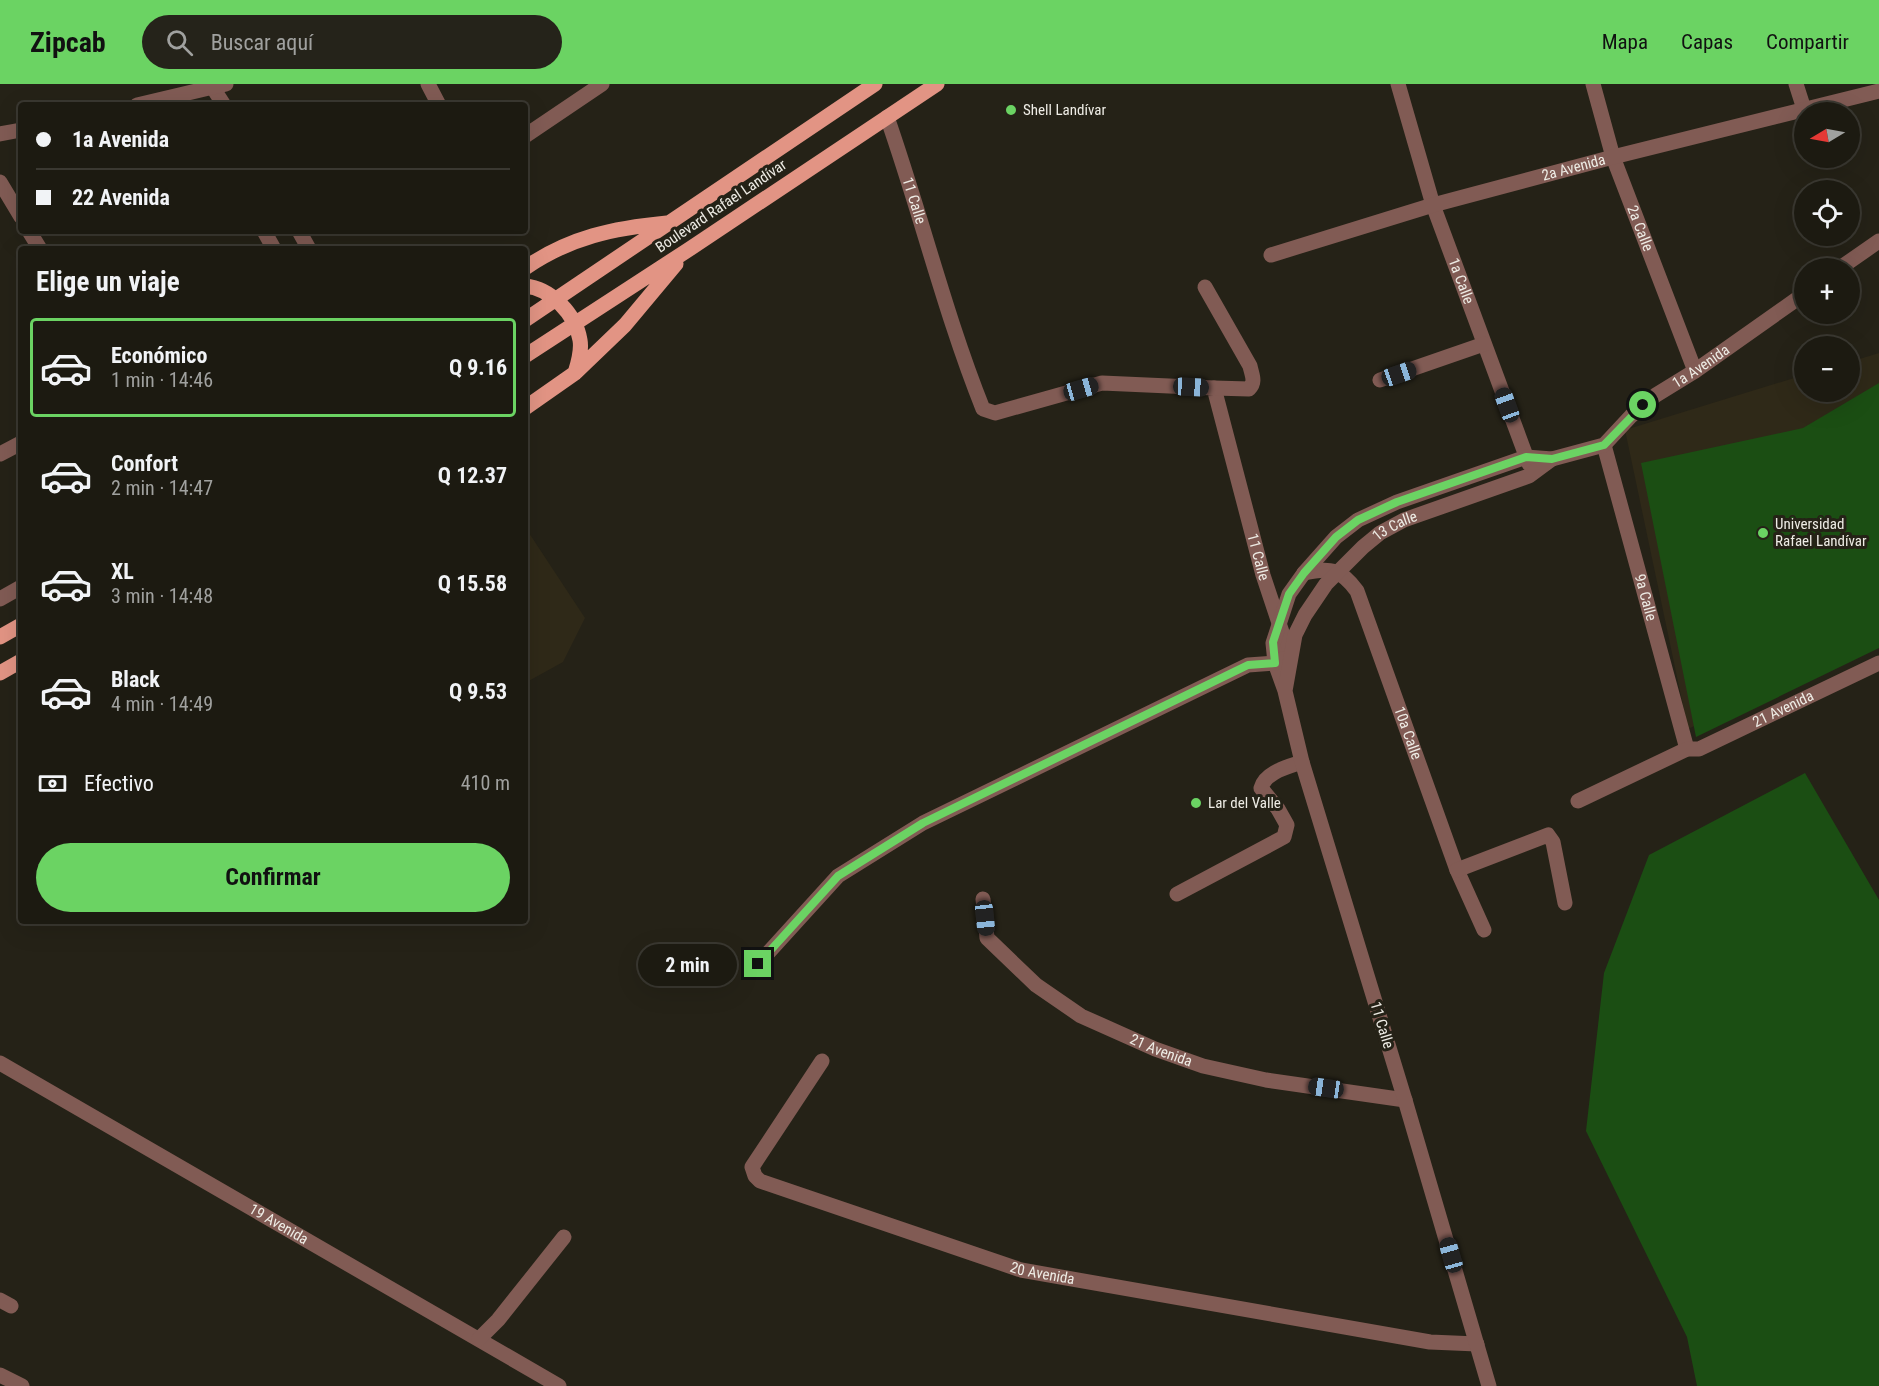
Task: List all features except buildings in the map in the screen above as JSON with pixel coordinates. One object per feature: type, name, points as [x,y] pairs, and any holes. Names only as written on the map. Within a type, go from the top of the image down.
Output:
[{"type":"main road","name":"Boulevard Rafael Landívar","points":[[528,318],[875,84]]},
{"type":"main road","name":"Boulevard Rafael Landívar","points":[[528,354],[937,84]]},
{"type":"main road","points":[[528,266],[570,243],[589,236],[632,226],[670,222]]},
{"type":"main road","points":[[528,406],[574,373],[625,325],[688,250]]},
{"type":"main road","points":[[528,286],[533,286],[557,299],[573,324],[580,339],[580,354],[574,373]]},
{"type":"main road","points":[[0,637],[18,627]]},
{"type":"main road","points":[[1,672],[18,663]]},
{"type":"main road","points":[[1,672],[18,667]]},
{"type":"street","points":[[428,84],[437,102]]},
{"type":"street","points":[[528,134],[602,84]]},
{"type":"street","name":"1a Calle","points":[[1398,84],[1433,205],[1532,474]]},
{"type":"street","name":"2a Calle","points":[[1593,84],[1612,157],[1695,371]]},
{"type":"street","points":[[1796,84],[1802,102]]},
{"type":"street","points":[[162,102],[188,99],[219,86],[223,102]]},
{"type":"street","name":"2a Avenida","points":[[1835,102],[1879,92]]},
{"type":"street","name":"2a Avenida","points":[[1271,255],[1433,205],[1794,112]]},
{"type":"street","name":"11 Calle","points":[[887,117],[909,180],[968,371],[983,409],[995,413],[1102,383],[1214,388],[1263,575],[1290,656],[1285,691],[1302,762],[1405,1100],[1488,1386]]},
{"type":"street","points":[[0,134],[18,131]]},
{"type":"street","points":[[0,182],[18,212]]},
{"type":"street","points":[[1854,258],[1879,241]]},
{"type":"street","points":[[1205,287],[1250,366],[1254,379],[1249,389],[1214,388]]},
{"type":"street","name":"1a Avenida","points":[[1604,445],[1631,416],[1656,395],[1695,371],[1794,301]]},
{"type":"street","points":[[1380,380],[1484,344]]},
{"type":"street","points":[[0,454],[18,445]]},
{"type":"street","name":"13 Calle","points":[[1285,691],[1275,663],[1273,642],[1289,594],[1336,537],[1358,520],[1397,502],[1526,457],[1552,459],[1604,445]]},
{"type":"street","name":"9a Calle","points":[[1604,445],[1687,748]]},
{"type":"street","name":"13 Calle","points":[[1290,656],[1295,634],[1305,615],[1338,572],[1380,533],[1404,520],[1532,474],[1552,459]]},
{"type":"street","points":[[1304,573],[1323,569],[1338,572]]},
{"type":"street","name":"10a Calle","points":[[1338,572],[1349,579],[1358,591],[1457,870],[1484,930]]},
{"type":"street","points":[[0,599],[18,589]]},
{"type":"street","points":[[758,964],[838,876],[923,823],[1248,665],[1275,663],[1290,656]]},
{"type":"street","name":"21 Avenida","points":[[1578,801],[1687,748],[1699,749],[1879,663]]},
{"type":"street","points":[[1177,894],[1284,837],[1287,825],[1278,809],[1261,788],[1262,783],[1267,777],[1302,762]]},
{"type":"street","points":[[1457,870],[1548,835],[1553,842],[1565,903]]},
{"type":"street","name":"21 Avenida","points":[[983,898],[987,938],[1036,986],[1081,1016],[1155,1049],[1203,1066],[1266,1080],[1405,1100]]},
{"type":"street","name":"20 Avenida","points":[[822,1061],[752,1167],[754,1176],[760,1181],[1021,1270],[1430,1342],[1477,1344]]},
{"type":"street","name":"19 Avenida","points":[[0,1063],[559,1386]]},
{"type":"street","points":[[479,1339],[498,1320],[564,1237]]},
{"type":"street","points":[[0,1375],[22,1386]]},
{"type":"shaded area","name":"Universidad Rafael Landívar","points":[[1879,353],[1879,637],[1688,729],[1625,430],[1794,378],[1794,402],[1860,402],[1860,359]]},
{"type":"shaded area","points":[[528,532],[585,618],[563,662],[528,681]]},
{"type":"green space","name":"Universidad Rafael Landívar","points":[[1879,383],[1879,648],[1696,737],[1641,463],[1803,428],[1847,402],[1860,402],[1860,394]]},
{"type":"green space","points":[[1805,773],[1879,900],[1879,1386],[1697,1386],[1687,1337],[1586,1131],[1604,973],[1649,855]]},
{"type":"place","name":"Shell Landívar","points":[[1011,110]]},
{"type":"place","name":"Universidad Rafael Landívar","points":[[1763,533]]},
{"type":"place","name":"Lar del Valle","points":[[1196,803]]},
{"type":"route","points":[[758,964],[838,876],[923,823],[1248,665],[1275,663],[1273,642],[1289,594],[1336,537],[1358,520],[1397,502],[1526,457],[1552,459],[1604,445],[1643,405]]}]
